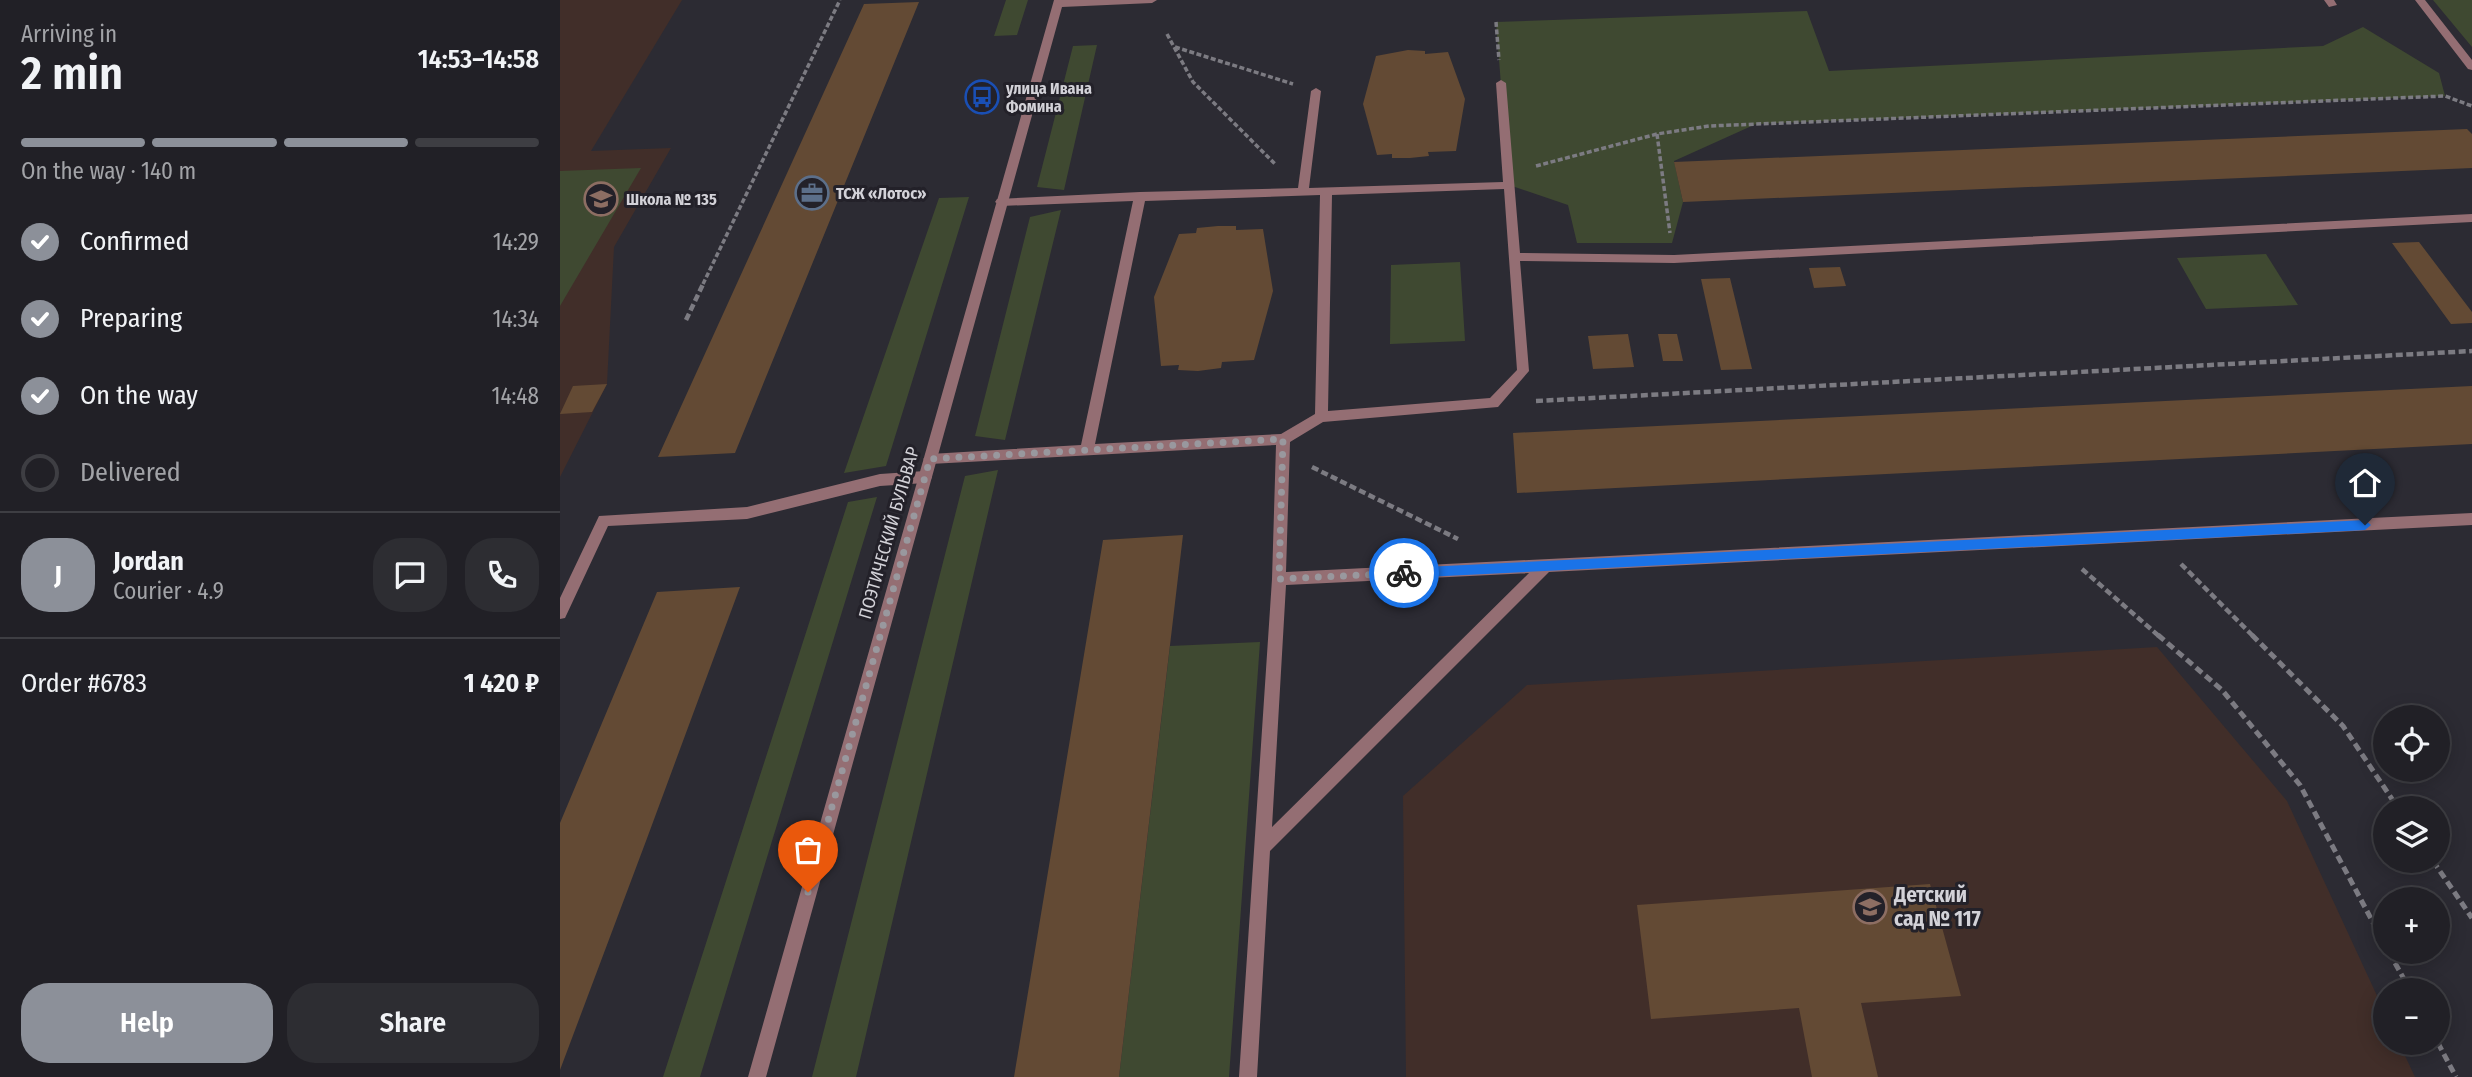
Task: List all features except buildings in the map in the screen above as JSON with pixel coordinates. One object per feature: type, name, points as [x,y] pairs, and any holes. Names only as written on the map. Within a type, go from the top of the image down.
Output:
[{"type":"street","points":[[1058,2],[1152,0]]},
{"type":"street","points":[[2420,0],[2472,67]]},
{"type":"street","name":"ПОЭТИЧЕСКИЙ БУЛЬВАР","points":[[757,1077],[1058,2]]},
{"type":"street","points":[[930,459],[1087,450],[1283,446],[1321,417],[1493,403],[1523,371],[1501,83]]},
{"type":"street","points":[[1303,193],[1316,91]]},
{"type":"street","points":[[1001,202],[1140,196],[1326,193],[1508,179]]},
{"type":"street","points":[[1321,417],[1326,193]]},
{"type":"street","points":[[1087,450],[1140,196]]},
{"type":"street","points":[[1514,257],[1674,259],[2472,218]]},
{"type":"street","points":[[1248,1077],[1279,579],[1283,446]]},
{"type":"street","points":[[560,613],[604,520],[747,513],[880,480],[925,477]]},
{"type":"street","points":[[1279,579],[2472,520]]},
{"type":"street","points":[[1261,849],[1545,566]]},
{"type":"path","points":[[686,320],[840,0]]},
{"type":"path","points":[[1496,22],[1501,83]]},
{"type":"path","points":[[1167,34],[1193,82],[1303,193]]},
{"type":"path","points":[[1174,47],[1316,91]]},
{"type":"path","points":[[1508,179],[1657,134],[1709,126],[2445,96],[2472,106]]},
{"type":"path","points":[[1657,134],[1674,259]]},
{"type":"path","points":[[1493,403],[2472,351]]},
{"type":"path","points":[[1283,446],[1466,543]]},
{"type":"path","points":[[2152,536],[2343,726],[2390,796]]},
{"type":"path","points":[[2050,541],[2222,690],[2300,785],[2373,922]]},
{"type":"path","points":[[2442,873],[2472,918]]},
{"type":"path","points":[[2444,1055],[2456,1077]]},
{"type":"shaded area","name":"Школа № 135","points":[[560,0],[682,0],[591,151],[671,148],[614,247],[607,384],[560,477]]},
{"type":"shaded area","name":"Детский сад № 117","points":[[2157,647],[2287,801],[2373,987],[2373,1055],[2405,1055],[2415,1077],[1406,1077],[1403,796],[1527,685]]},
{"type":"green space","points":[[1006,0],[1028,0],[1017,35],[994,36]]},
{"type":"green space","points":[[2433,0],[2472,0],[2472,47]]},
{"type":"green space","points":[[1807,11],[1829,71],[2323,46],[2363,27],[2439,73],[2445,96],[1756,124],[1674,161],[1683,202],[1672,243],[1577,243],[1568,205],[1509,185],[1496,22]]},
{"type":"green space","points":[[1097,45],[1064,190],[1037,187],[1073,46]]},
{"type":"green space","points":[[641,168],[560,306],[560,171]]},
{"type":"green space","points":[[969,197],[886,466],[844,473],[939,198]]},
{"type":"green space","points":[[1061,210],[1005,440],[975,436],[1030,217]]},
{"type":"green space","points":[[2266,254],[2298,305],[2206,309],[2177,258]]},
{"type":"green space","points":[[1460,262],[1465,341],[1390,344],[1391,265]]},
{"type":"green space","points":[[998,470],[856,1077],[812,1077],[965,476]]},
{"type":"green space","points":[[877,497],[700,1077],[663,1077],[848,502]]},
{"type":"green space","points":[[1260,642],[1229,1077],[1119,1077],[1170,646]]},
{"type":"way so far","points":[[808,892],[930,459],[1283,439],[1279,579],[1404,573]]},
{"type":"place","name":"улица Ивана Фомина","points":[[982,97]]},
{"type":"place","name":"ТСЖ «Лотос»","points":[[812,193]]},
{"type":"place","name":"Школа № 135","points":[[601,199]]},
{"type":"place","name":"Детский сад № 117","points":[[1870,907]]},
{"type":"route","points":[[1404,573],[2365,525]]}]
